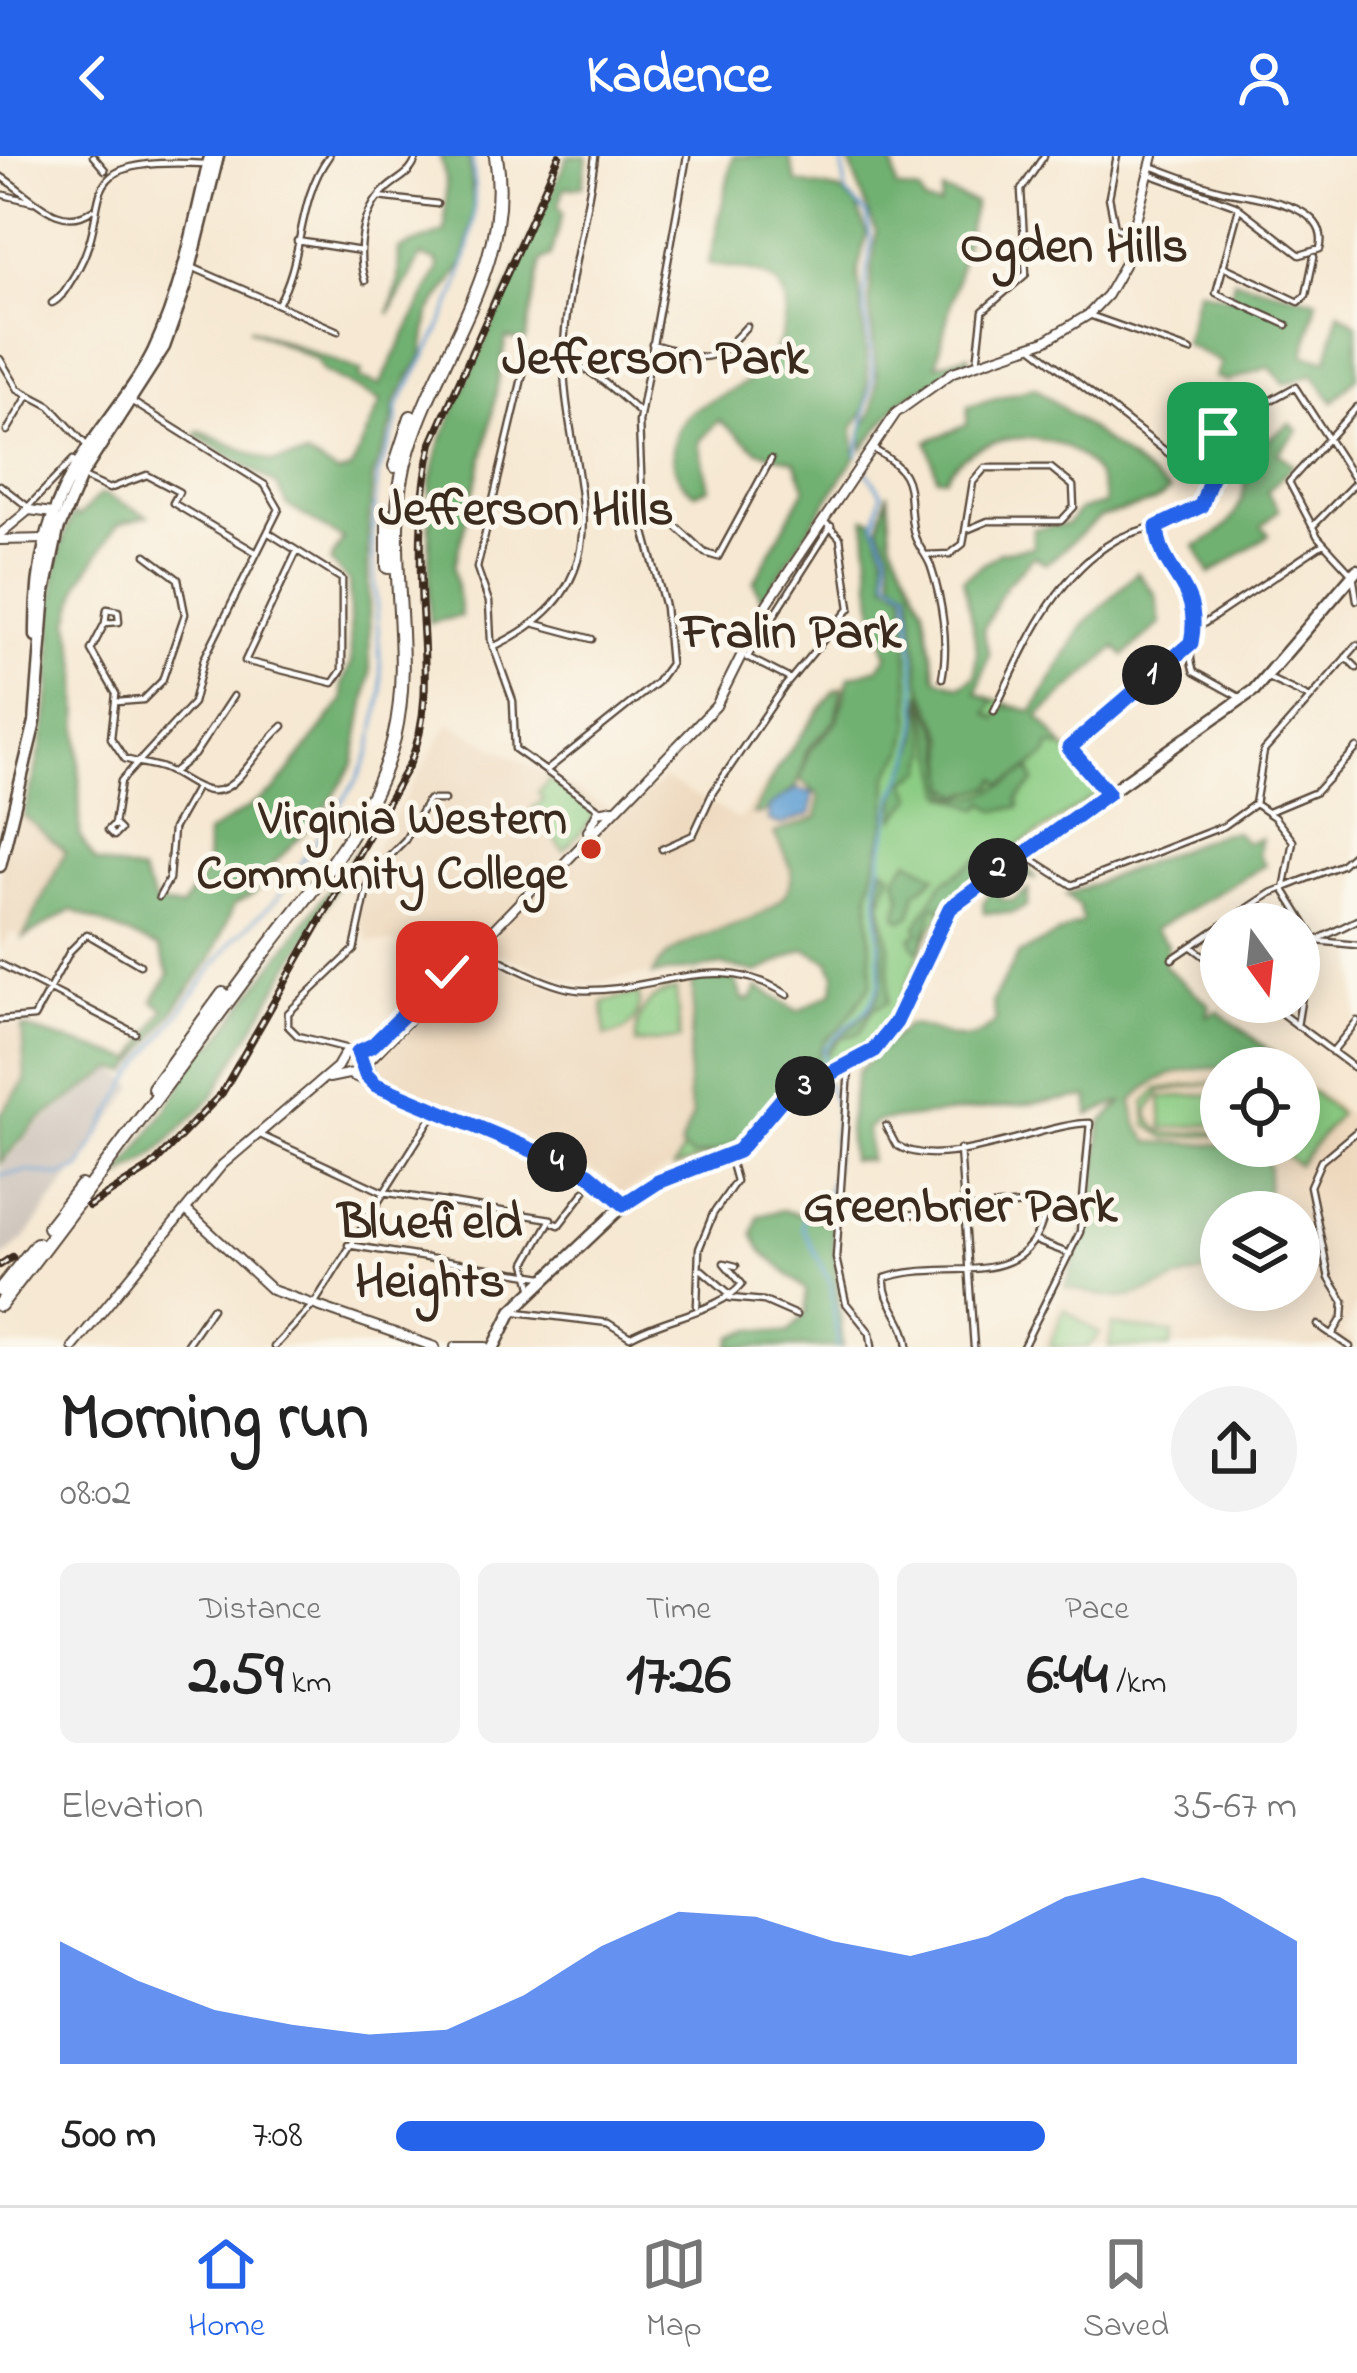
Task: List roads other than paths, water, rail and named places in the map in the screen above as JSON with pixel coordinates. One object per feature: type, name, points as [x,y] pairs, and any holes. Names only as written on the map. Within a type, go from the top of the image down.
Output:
[{"type":"highway","points":[[0,1290],[332,846],[374,775],[394,689],[387,532],[391,486],[409,422],[484,251],[492,200],[492,156]]},
{"type":"highway","points":[[0,1305],[333,859],[377,787],[394,737],[402,684],[395,526],[401,479],[415,430],[492,253],[500,210],[492,156]]},
{"type":"main road","points":[[39,656],[35,596],[53,513],[130,400],[158,341],[187,266],[213,161]]},
{"type":"main road","points":[[299,1101],[345,1069],[476,951],[602,817],[619,807],[706,718],[870,447],[904,405],[937,381],[1032,347],[1088,315],[1114,285],[1134,233],[1151,165]]},
{"type":"main road","points":[[0,866],[34,729],[39,656],[58,530],[92,450]]},
{"type":"main road","points":[[0,537],[24,511],[40,507],[53,513],[58,530]]},
{"type":"main road","points":[[13,523],[25,539]]},
{"type":"main road","points":[[43,544],[58,530]]},
{"type":"main road","points":[[0,537],[43,544]]},
{"type":"main road","points":[[455,1347],[490,1347],[512,1311],[624,1204],[658,1182],[729,1156],[747,1143],[782,1099],[849,1068],[891,1030],[950,908],[1021,852],[1267,678],[1355,572]]},
{"type":"main road","points":[[73,1347],[227,1160],[337,1076],[476,951]]},
{"type":"main road","points":[[359,1056],[369,1080],[399,1096]]},
{"type":"main road","points":[[345,1069],[435,1112],[589,1174],[624,1204]]},
{"type":"main road","points":[[186,1210],[265,1286],[312,1307],[435,1347]]},
{"type":"street","points":[[93,156],[106,171]]},
{"type":"street","points":[[278,304],[306,200],[328,156]]},
{"type":"street","points":[[365,281],[361,250],[379,196],[407,176],[418,156]]},
{"type":"street","points":[[493,647],[536,624],[572,575],[586,521],[569,438],[565,359],[571,285],[596,156]]},
{"type":"street","points":[[546,771],[669,667],[668,626],[643,525],[640,412],[687,156]]},
{"type":"street","points":[[977,364],[983,311],[1026,274],[1021,190],[1044,156]]},
{"type":"street","points":[[1117,156],[1110,213],[1118,231],[1134,233]]},
{"type":"street","points":[[62,295],[88,251],[93,209],[106,171],[130,159],[213,161]]},
{"type":"street","points":[[1151,165],[1239,208],[1310,268]]},
{"type":"street","points":[[1151,165],[1290,208],[1319,227],[1322,243],[1310,268],[1306,295],[1299,302],[1225,267]]},
{"type":"street","points":[[0,176],[67,220],[93,209]]},
{"type":"street","points":[[0,194],[39,203]]},
{"type":"street","points":[[379,196],[437,204]]},
{"type":"street","points":[[1239,208],[1216,293],[1287,325]]},
{"type":"street","points":[[297,241],[361,250]]},
{"type":"street","points":[[1300,255],[1315,254]]},
{"type":"street","points":[[187,266],[338,331]]},
{"type":"street","points":[[1088,315],[1191,351]]},
{"type":"street","points":[[652,344],[706,358],[724,350],[747,326]]},
{"type":"street","points":[[1032,347],[1209,485]]},
{"type":"street","points":[[602,817],[591,802],[514,745],[513,701],[493,647],[489,602],[477,568],[523,364],[532,352],[565,359],[597,376],[640,412]]},
{"type":"street","points":[[0,358],[28,396],[50,406],[92,450]]},
{"type":"street","points":[[994,711],[1044,609],[1115,541],[1198,508],[1209,485],[1224,416],[1236,408],[1270,403],[1295,388],[1329,436],[1356,482],[1313,526]]},
{"type":"street","points":[[7,431],[28,396]]},
{"type":"street","points":[[114,824],[118,787],[193,703],[205,659],[279,509],[270,490],[130,400]]},
{"type":"street","points":[[1357,406],[1289,485],[1324,543],[1355,572],[1357,600]]},
{"type":"street","points":[[870,447],[898,466],[909,482],[914,534],[926,555],[940,604],[942,678]]},
{"type":"street","points":[[642,495],[705,554],[718,556],[771,459]]},
{"type":"street","points":[[0,485],[24,511],[74,460]]},
{"type":"street","points":[[926,555],[954,553],[969,529],[973,482],[995,466],[1064,474],[1075,497],[1064,520],[988,521],[969,529]]},
{"type":"street","points":[[81,476],[109,489],[151,477],[179,492],[173,503],[202,525],[257,553]]},
{"type":"street","points":[[662,849],[695,832],[713,792],[790,679],[850,608],[842,545],[826,523]]},
{"type":"street","points":[[1157,527],[1162,556],[1192,599],[1191,643],[1197,676],[1241,698]]},
{"type":"street","points":[[268,532],[296,553],[331,568],[343,583],[339,678],[323,684],[247,663],[246,653],[296,553]]},
{"type":"street","points":[[1193,631],[1324,543]]},
{"type":"street","points":[[117,702],[139,701],[156,690],[185,614],[178,579],[146,556]]},
{"type":"street","points":[[106,623],[93,637],[91,650],[117,702],[111,743],[120,756],[172,773],[195,790],[231,784],[283,726]]},
{"type":"street","points":[[536,624],[592,639]]},
{"type":"street","points":[[1108,793],[1069,751],[1191,643]]},
{"type":"street","points":[[1021,852],[1072,885],[1224,826],[1255,804],[1264,751],[1357,645]]},
{"type":"street","points":[[744,656],[790,679]]},
{"type":"street","points":[[1346,657],[1357,668]]},
{"type":"street","points":[[1267,678],[1308,698]]},
{"type":"street","points":[[172,773],[194,754],[233,696]]},
{"type":"street","points":[[1268,812],[1316,792],[1357,748]]},
{"type":"street","points":[[159,897],[169,879],[172,829],[195,790]]},
{"type":"street","points":[[359,1056],[290,1030],[291,1008],[352,953],[372,870],[405,840],[428,800],[444,800]]},
{"type":"street","points":[[1255,804],[1268,812],[1294,846],[1284,886],[1293,903]]},
{"type":"street","points":[[1257,903],[1284,886],[1341,866],[1357,851]]},
{"type":"street","points":[[1320,937],[1357,920]]},
{"type":"street","points":[[0,1020],[31,1019],[70,951],[87,934],[140,965]]},
{"type":"street","points":[[1172,959],[1200,940]]},
{"type":"street","points":[[1320,942],[1357,945]]},
{"type":"street","points":[[1192,946],[1200,952]]},
{"type":"street","points":[[476,951],[578,990],[723,970],[760,979],[788,995]]},
{"type":"street","points":[[0,964],[135,1033]]},
{"type":"street","points":[[1332,1052],[1357,1021]]},
{"type":"street","points":[[1294,1023],[1357,1070]]},
{"type":"street","points":[[327,1042],[345,1069]]},
{"type":"street","points":[[849,1068],[836,1258],[846,1303],[870,1333],[872,1347]]},
{"type":"street","points":[[274,1347],[312,1307],[435,1112]]},
{"type":"street","points":[[886,1126],[896,1145],[908,1152],[1013,1142],[1088,1121],[1084,1215],[1070,1254],[1023,1347]]},
{"type":"street","points":[[1332,1334],[1343,1317],[1344,1302],[1329,1278],[1310,1186],[1321,1161],[1357,1131]]},
{"type":"street","points":[[258,1134],[383,1192],[518,1213],[559,1225],[585,1191]]},
{"type":"street","points":[[960,1149],[974,1347]]},
{"type":"street","points":[[697,1307],[698,1253],[711,1218],[736,1180],[729,1156]]},
{"type":"street","points":[[904,1215],[1020,1204],[1044,1209],[1036,1241],[1013,1262],[885,1278],[885,1292],[906,1324],[908,1347]]},
{"type":"street","points":[[533,1290],[529,1258],[552,1223]]},
{"type":"street","points":[[1036,1241],[1070,1254]]},
{"type":"street","points":[[348,1245],[547,1277]]},
{"type":"street","points":[[732,1297],[742,1284],[724,1263],[736,1266]]},
{"type":"street","points":[[700,1270],[732,1297]]},
{"type":"street","points":[[631,1337],[732,1297],[771,1304],[796,1315]]},
{"type":"street","points":[[185,1347],[212,1308]]},
{"type":"street","points":[[512,1311],[608,1323],[631,1337]]},
{"type":"street","points":[[1318,1325],[1350,1347]]},
{"type":"street","points":[[630,1347],[631,1337]]},
{"type":"water","points":[[796,789],[813,793],[811,814],[781,825],[768,820],[769,806]]},
{"type":"waterway","points":[[0,1175],[27,1171],[61,1176],[80,1168],[131,1078],[234,939],[276,900],[370,753],[382,692],[372,541],[378,475],[397,424],[397,407],[445,317],[467,256],[475,191],[472,156]]},
{"type":"waterway","points":[[842,156],[846,193],[867,215],[871,241],[864,298],[873,376],[857,455]]},
{"type":"waterway","points":[[824,1074],[824,1048],[868,1008],[880,983],[877,881],[894,795],[912,759],[918,719],[908,590],[888,578],[887,550],[875,524],[882,493],[863,467]]},
{"type":"waterway","points":[[827,1082],[836,1107],[833,1170]]},
{"type":"waterway","points":[[833,1175],[824,1201],[806,1203],[802,1226],[831,1284],[838,1347]]},
{"type":"railway","points":[[89,1206],[151,1167],[222,1093],[410,763],[424,698],[421,531],[432,443],[559,156]]},
{"type":"railway","points":[[0,1265],[12,1257]]},
{"type":"place","name":"Virginia Western Community College","points":[[591,849]]},
{"type":"district","name":"Ogden Hills","points":[[1074,248]]},
{"type":"district","name":"Jefferson Park","points":[[655,360]]},
{"type":"district","name":"Jefferson Hills","points":[[526,511]]},
{"type":"district","name":"Fralin Park","points":[[791,634]]},
{"type":"district","name":"Greenbrier Park","points":[[960,1208]]},
{"type":"district","name":"Bluefield Heights","points":[[430,1253]]}]
